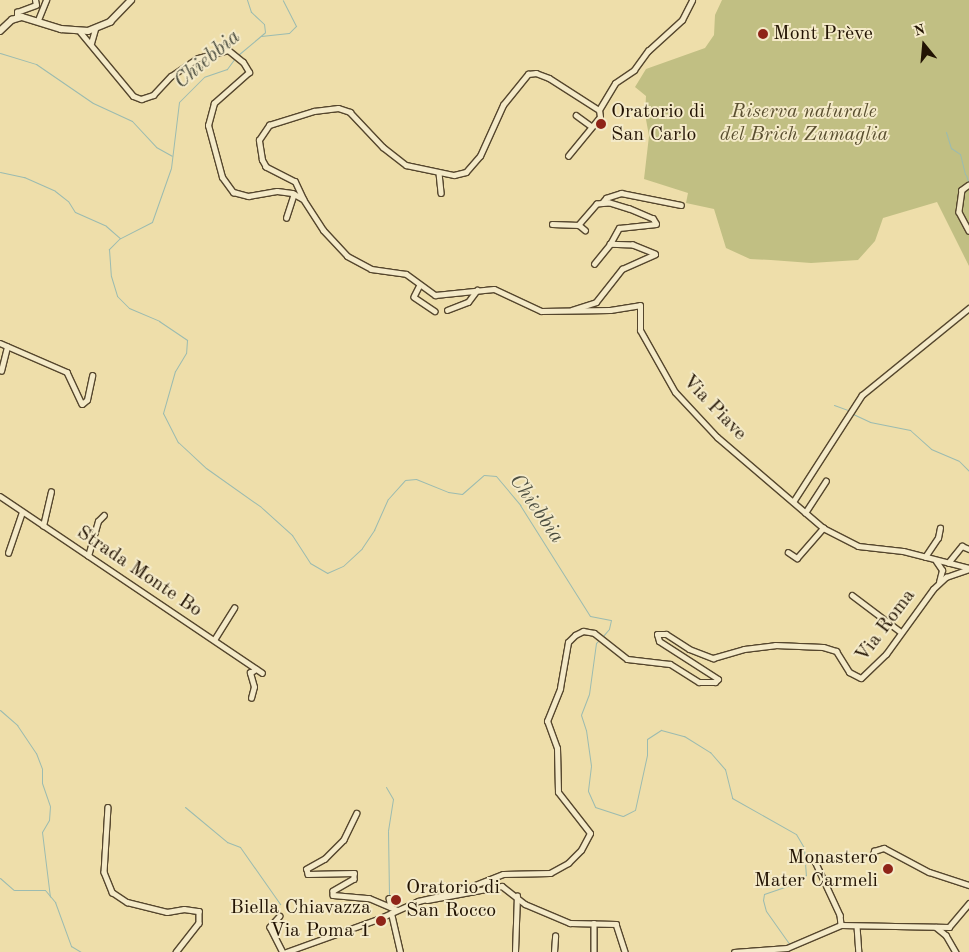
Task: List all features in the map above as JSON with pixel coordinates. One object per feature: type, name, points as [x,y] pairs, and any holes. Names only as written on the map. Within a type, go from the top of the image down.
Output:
[{"type":"main road","points":[[0,31],[3,23],[18,18],[38,20],[61,29],[80,32],[95,29],[110,22],[131,0]]},
{"type":"street","points":[[18,18],[17,12],[36,6],[35,0]]},
{"type":"street","points":[[38,20],[46,0]]},
{"type":"street","points":[[568,156],[584,140],[600,117],[599,110],[615,84],[634,70],[648,51],[682,20],[692,0]]},
{"type":"street","points":[[91,43],[95,29]]},
{"type":"street","points":[[80,32],[133,96],[141,100],[152,95],[171,76],[198,58],[224,50],[233,54],[248,69],[248,74],[214,103],[208,125],[222,178],[238,194],[277,191],[294,194],[303,199]]},
{"type":"street","points":[[303,199],[295,182],[266,167],[259,140],[262,132],[269,125],[327,109],[350,112],[383,147],[406,165],[439,173],[466,172],[474,165],[503,105],[528,74],[536,73],[550,78],[599,110]]},
{"type":"street","points":[[576,115],[592,126]]},
{"type":"street","points":[[439,173],[441,193]]},
{"type":"street","points":[[966,186],[959,212],[969,231]]},
{"type":"street","points":[[579,225],[582,218],[606,198],[621,193],[681,206]]},
{"type":"street","points":[[286,218],[294,194]]},
{"type":"street","name":"Via Piave","points":[[303,199],[323,230],[347,256],[371,268],[406,274],[435,295],[478,289],[494,290],[541,311],[610,310],[640,305],[640,330],[675,392],[717,437],[823,528],[858,546],[925,557],[969,568]]},
{"type":"street","points":[[594,264],[610,244],[619,228],[651,226],[656,221],[621,206],[602,203]]},
{"type":"street","points":[[552,224],[579,225],[585,230]]},
{"type":"street","points":[[572,310],[596,302],[622,269],[655,254],[633,245],[610,244]]},
{"type":"street","points":[[420,285],[414,296],[435,311]]},
{"type":"street","points":[[447,310],[468,302],[478,289]]},
{"type":"street","points":[[793,502],[862,395],[969,308]]},
{"type":"street","points":[[0,343],[67,372],[82,404],[88,400],[92,376]]},
{"type":"street","points":[[1,371],[7,347]]},
{"type":"street","points":[[805,513],[826,481]]},
{"type":"street","points":[[43,526],[51,492]]},
{"type":"street","name":"Strada Monte Bo","points":[[0,496],[262,672]]},
{"type":"street","points":[[8,553],[22,512]]},
{"type":"street","points":[[88,556],[98,521],[104,515]]},
{"type":"street","points":[[788,552],[797,558],[823,528]]},
{"type":"street","points":[[925,557],[938,538],[940,528]]},
{"type":"street","points":[[950,576],[947,563],[962,546],[969,549]]},
{"type":"street","points":[[934,559],[942,570],[950,576]]},
{"type":"street","name":"Via Roma","points":[[427,900],[502,874],[550,873],[568,863],[590,840],[589,830],[558,792],[557,748],[547,721],[560,688],[568,642],[583,631],[594,633],[627,659],[670,664],[699,682],[718,679],[663,644],[657,634],[666,634],[690,649],[713,658],[744,649],[775,645],[831,648],[852,676],[861,678],[873,670],[933,589],[950,576],[969,568]]},
{"type":"street","points":[[933,589],[942,570]]},
{"type":"street","points":[[852,595],[901,632]]},
{"type":"street","points":[[214,640],[234,608]]},
{"type":"street","points":[[251,698],[254,687],[250,673],[256,669]]},
{"type":"street","points":[[108,807],[104,872],[112,892],[127,902],[167,912],[184,908],[199,911],[199,923],[176,952]]},
{"type":"street","points":[[357,812],[344,840],[325,859],[307,869],[308,874],[354,873],[354,879],[333,891],[333,895],[369,898],[393,910]]},
{"type":"street","points":[[873,855],[874,851],[884,848],[929,872],[969,885]]},
{"type":"street","points":[[814,859],[840,915],[841,925]]},
{"type":"street","points":[[280,916],[270,927],[285,952],[393,910],[427,900],[493,886],[507,888],[525,904],[570,923],[618,926],[625,952]]},
{"type":"street","points":[[515,952],[517,896]]},
{"type":"street","points":[[389,898],[393,910],[400,952]]},
{"type":"street","points":[[734,952],[787,948],[841,925],[951,926],[969,903]]},
{"type":"street","points":[[594,923],[594,952]]},
{"type":"street","points":[[857,926],[859,952]]},
{"type":"street","points":[[935,926],[946,935],[956,952]]},
{"type":"street","points":[[554,952],[555,936]]},
{"type":"street","points":[[302,946],[306,952]]},
{"type":"green space","name":"Riserva naturale del Brich Zumaglia","points":[[722,0],[969,0],[969,266],[937,202],[883,218],[875,241],[858,260],[811,263],[750,259],[726,248],[714,209],[686,203],[688,193],[644,179],[649,136],[645,114],[646,96],[635,87],[646,69],[705,48],[714,35],[715,15]]},
{"type":"waterway","name":"Chiebbia","points":[[238,55],[265,32],[264,24],[251,12],[247,0]]},
{"type":"waterway","points":[[261,36],[289,33],[296,26],[283,0]]},
{"type":"waterway","points":[[0,53],[36,64],[93,103],[132,121],[156,147],[172,156]]},
{"type":"waterway","name":"Chiebbia","points":[[235,58],[227,69],[204,77],[179,102],[171,168],[152,222],[120,238],[109,249],[111,276],[117,296],[129,308],[159,321],[187,340],[186,353],[175,371],[163,413],[178,442],[206,468],[261,507],[292,535],[310,563],[327,573],[343,566],[362,548],[374,530],[388,499],[405,480],[416,479],[448,492],[462,494],[484,475],[496,476],[520,505],[590,616],[611,620],[609,629],[602,637]]},
{"type":"waterway","points":[[946,132],[951,148],[960,154],[965,174]]},
{"type":"waterway","points":[[0,172],[24,177],[55,191],[68,201],[75,212],[106,226],[120,238]]},
{"type":"waterway","points":[[966,175],[969,184]]},
{"type":"waterway","points":[[834,405],[848,410]]},
{"type":"waterway","points":[[853,414],[870,422],[910,430],[931,449],[959,461],[969,471]]},
{"type":"waterway","name":"Chiebbia","points":[[599,640],[596,643],[589,694],[581,715],[586,730],[591,766],[588,791],[595,807],[623,816],[635,810],[647,755],[647,739],[661,730],[684,736],[710,752],[725,769],[732,798],[796,834],[804,848],[806,875],[799,882],[764,894],[763,900],[766,911],[790,945]]},
{"type":"waterway","points":[[0,710],[17,725],[36,753],[42,769],[42,783],[50,806],[49,820],[42,832],[50,897]]},
{"type":"waterway","points":[[386,787],[393,799],[388,831],[389,894]]},
{"type":"waterway","points":[[185,807],[227,842],[240,847],[280,904]]},
{"type":"waterway","points":[[0,878],[14,890],[45,890],[55,902],[71,946],[81,952]]},
{"type":"place","name":"Mont Prève","points":[[763,34]]},
{"type":"place","name":"Oratorio di San Carlo","points":[[601,124]]},
{"type":"place","name":"Monastero Mater Carmeli","points":[[888,869]]},
{"type":"place","name":"Oratorio di San Rocco","points":[[396,900]]},
{"type":"place","name":"Biella Chiavazza Via Poma 1","points":[[381,921]]}]
